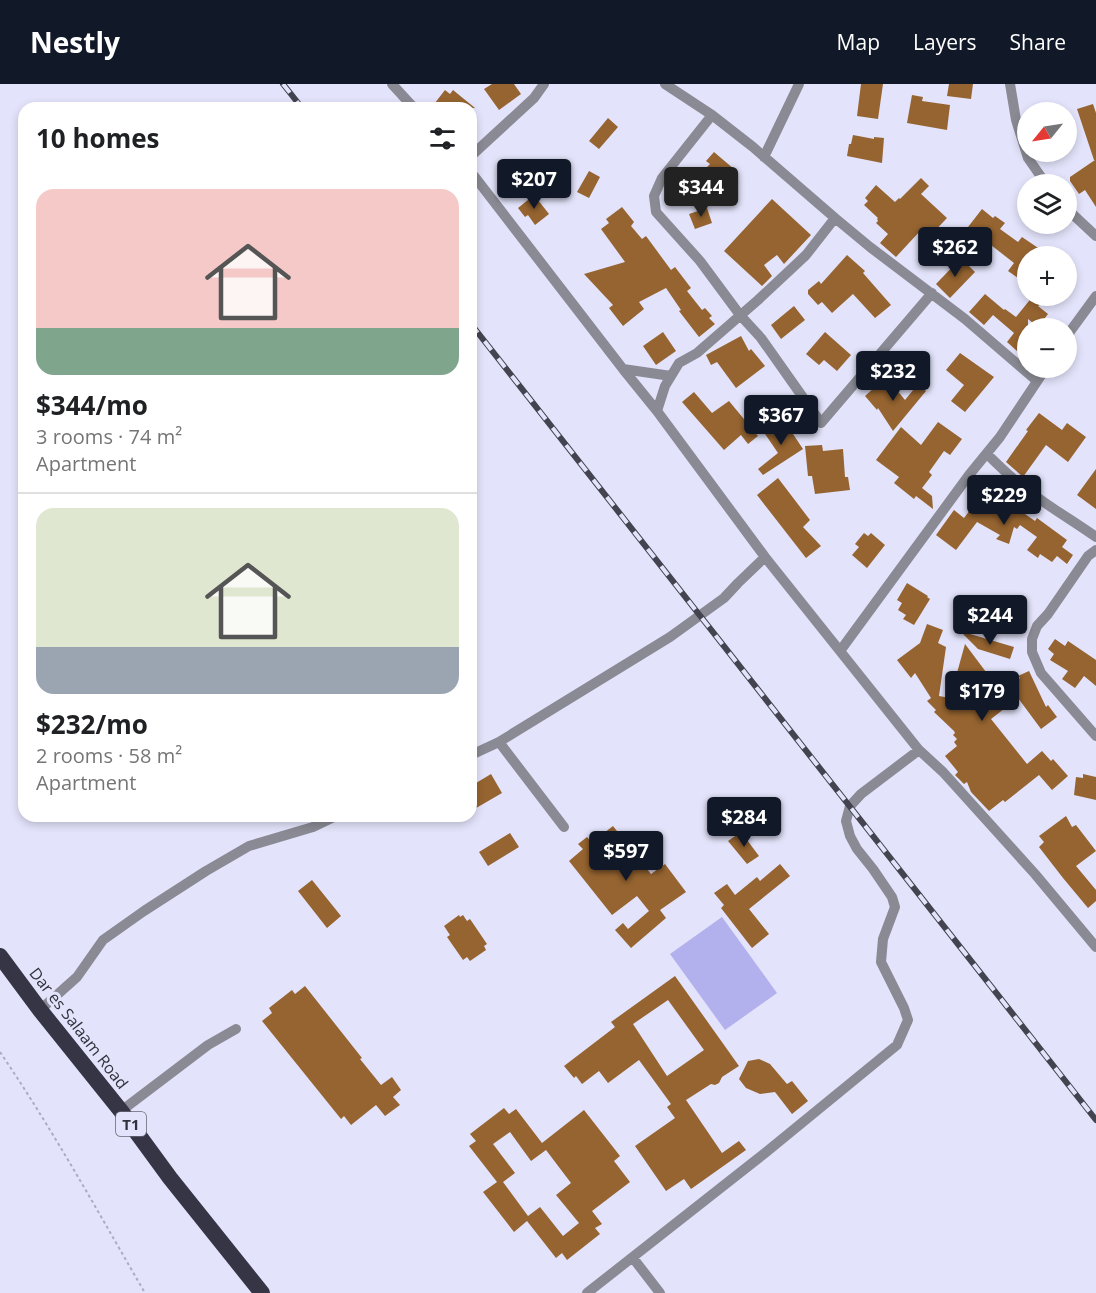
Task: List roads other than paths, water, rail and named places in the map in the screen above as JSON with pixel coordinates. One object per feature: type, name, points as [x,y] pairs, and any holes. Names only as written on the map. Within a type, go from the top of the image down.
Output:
[{"type":"highway","name":"Dar es Salaam Road","points":[[0,956],[121,1111],[170,1178],[262,1293]]},
{"type":"street","points":[[392,84],[408,102]]},
{"type":"street","points":[[477,150],[534,98],[544,84]]},
{"type":"street","points":[[665,84],[712,115],[870,247],[932,293],[1038,381]]},
{"type":"street","points":[[764,157],[799,84]]},
{"type":"street","points":[[1010,84],[1016,120],[1028,158],[1039,174]]},
{"type":"street","points":[[712,115],[662,178],[654,196],[656,212],[700,261],[761,338],[821,423],[932,293]]},
{"type":"street","points":[[477,180],[657,411],[765,557],[919,750],[943,772],[1035,874],[1096,947]]},
{"type":"street","points":[[657,411],[665,386],[679,363],[697,353],[806,255],[836,218]]},
{"type":"street","points":[[1077,218],[1096,236]]},
{"type":"street","points":[[1077,322],[1096,296]]},
{"type":"street","points":[[623,369],[671,376]]},
{"type":"street","points":[[840,651],[969,475],[987,454],[1040,378]]},
{"type":"street","points":[[987,454],[1024,488],[1096,537]]},
{"type":"street","points":[[1096,550],[1088,556],[1048,614],[1037,626],[1032,639],[1032,652],[1041,674],[1096,736]]},
{"type":"street","points":[[477,752],[499,742],[670,637],[724,598],[765,557]]},
{"type":"street","points":[[499,742],[564,827]]},
{"type":"street","points":[[587,1293],[897,1045],[908,1020],[880,962],[883,939],[895,907],[892,897],[857,849],[850,836],[846,820],[850,806],[861,794],[919,750]]},
{"type":"street","points":[[40,1010],[77,977],[104,940],[180,888],[249,846],[323,822]]},
{"type":"street","points":[[121,1111],[208,1045],[236,1029]]},
{"type":"street","points":[[633,1258],[660,1293]]},
{"type":"railway","points":[[283,84],[297,102]]},
{"type":"railway","points":[[477,332],[1096,1120]]}]
